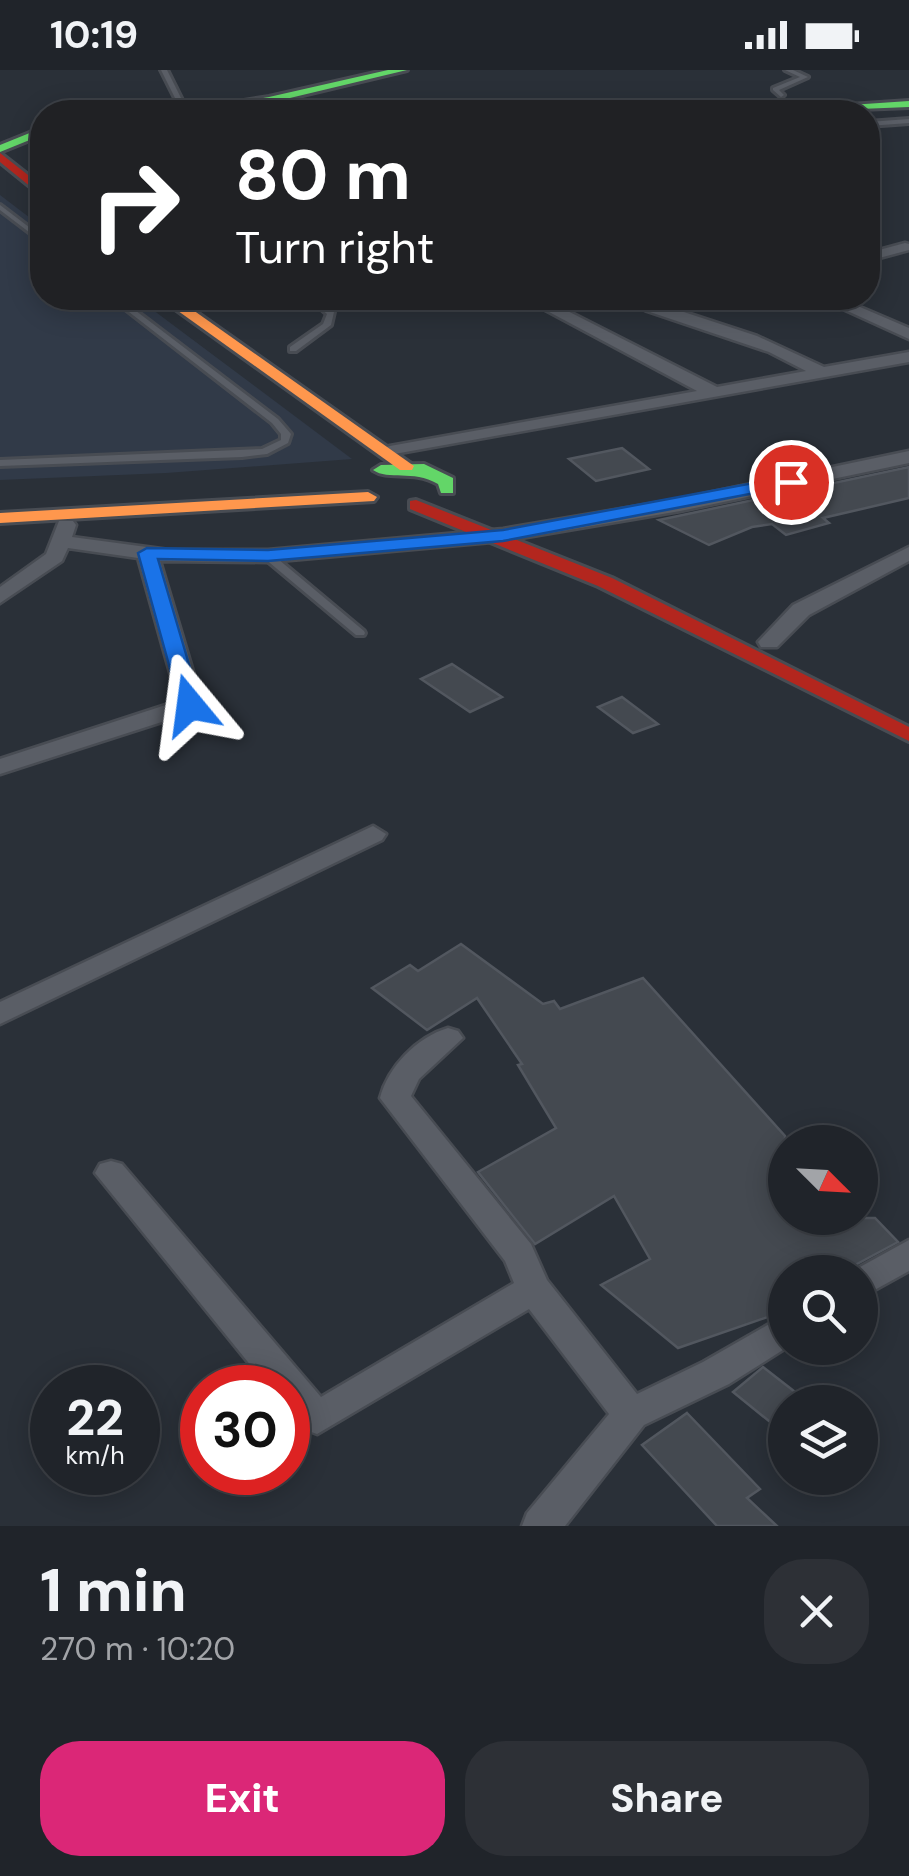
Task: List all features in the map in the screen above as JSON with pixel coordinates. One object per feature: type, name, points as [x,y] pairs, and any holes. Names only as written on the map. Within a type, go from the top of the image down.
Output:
[{"type":"street","points":[[269,100],[402,70]]},
{"type":"street","points":[[880,107],[909,108]]},
{"type":"street","points":[[880,112],[909,108]]},
{"type":"street","points":[[0,133],[30,130]]},
{"type":"street","points":[[880,254],[905,247]]},
{"type":"street","points":[[0,495],[365,490],[394,506],[416,505],[455,492],[442,476],[398,459],[184,310]]},
{"type":"street","points":[[554,310],[714,393]]},
{"type":"street","points":[[657,310],[770,343],[822,373]]},
{"type":"street","points":[[854,310],[909,334]]},
{"type":"street","points":[[365,490],[373,472],[398,459],[909,357]]},
{"type":"street","points":[[60,541],[147,553],[268,556],[503,536],[909,456]]},
{"type":"street","points":[[0,518],[69,516],[365,490]]},
{"type":"street","points":[[416,505],[503,536],[642,599],[909,735]]},
{"type":"street","points":[[497,510],[545,530],[909,713]]},
{"type":"street","points":[[0,597],[55,557],[69,516]]},
{"type":"street","points":[[0,767],[190,705],[147,553]]},
{"type":"street","points":[[769,642],[801,610],[909,553]]},
{"type":"street","points":[[0,1014],[373,834]]},
{"type":"street","points":[[448,1038],[398,1082],[395,1098],[519,1254],[533,1288],[630,1414]]},
{"type":"street","points":[[111,1173],[317,1418],[533,1288]]},
{"type":"street","points":[[878,1273],[909,1254]]},
{"type":"street","points":[[540,1526],[630,1414],[716,1373],[768,1341]]},
{"type":"lane","points":[[164,70],[178,100]]},
{"type":"lane","points":[[783,100],[775,89],[804,77],[788,70]]},
{"type":"lane","points":[[880,123],[909,122]]},
{"type":"lane","points":[[0,207],[30,231]]},
{"type":"lane","points":[[0,464],[242,454],[264,452],[285,441],[286,434],[276,421],[131,310]]},
{"type":"lane","points":[[294,349],[327,324],[331,314],[326,310]]},
{"type":"lane","points":[[268,556],[360,633]]},
{"type":"shaded area","points":[[0,195],[30,218],[30,310],[153,310],[352,459],[166,473],[0,480]]},
{"type":"building","points":[[622,448],[649,469],[596,481],[569,459]]},
{"type":"building","points":[[909,467],[909,498],[823,518],[829,523],[786,535],[772,524],[752,527],[709,545],[659,520]]},
{"type":"building","points":[[452,664],[502,697],[470,712],[421,679]]},
{"type":"building","points":[[622,697],[658,724],[633,733],[598,707]]},
{"type":"building","points":[[461,944],[543,1004],[554,1001],[560,1009],[643,978],[775,1125],[768,1125],[768,1235],[878,1235],[878,1221],[898,1242],[874,1255],[768,1255],[768,1317],[678,1348],[601,1285],[650,1259],[614,1196],[535,1244],[478,1172],[556,1128],[518,1065],[522,1064],[477,998],[427,1030],[372,988],[410,965],[418,971]]},
{"type":"building","points":[[763,1367],[786,1385],[768,1385],[768,1420],[733,1392]]},
{"type":"building","points":[[687,1413],[760,1489],[747,1498],[777,1526],[717,1526],[642,1445]]},
{"type":"traffic: fast","points":[[269,100],[402,70]]},
{"type":"traffic: fast","points":[[880,106],[909,104]]},
{"type":"traffic: fast","points":[[0,149],[30,136]]},
{"type":"traffic: fast","points":[[381,470],[424,469],[447,482],[447,489]]},
{"type":"traffic: slow","points":[[184,310],[406,466]]},
{"type":"traffic: slow","points":[[0,518],[368,497]]},
{"type":"traffic: jam","points":[[0,156],[30,182]]},
{"type":"traffic: jam","points":[[416,505],[605,582],[909,735]]},
{"type":"route","points":[[190,705],[147,553],[268,556],[503,536],[791,482]]}]
